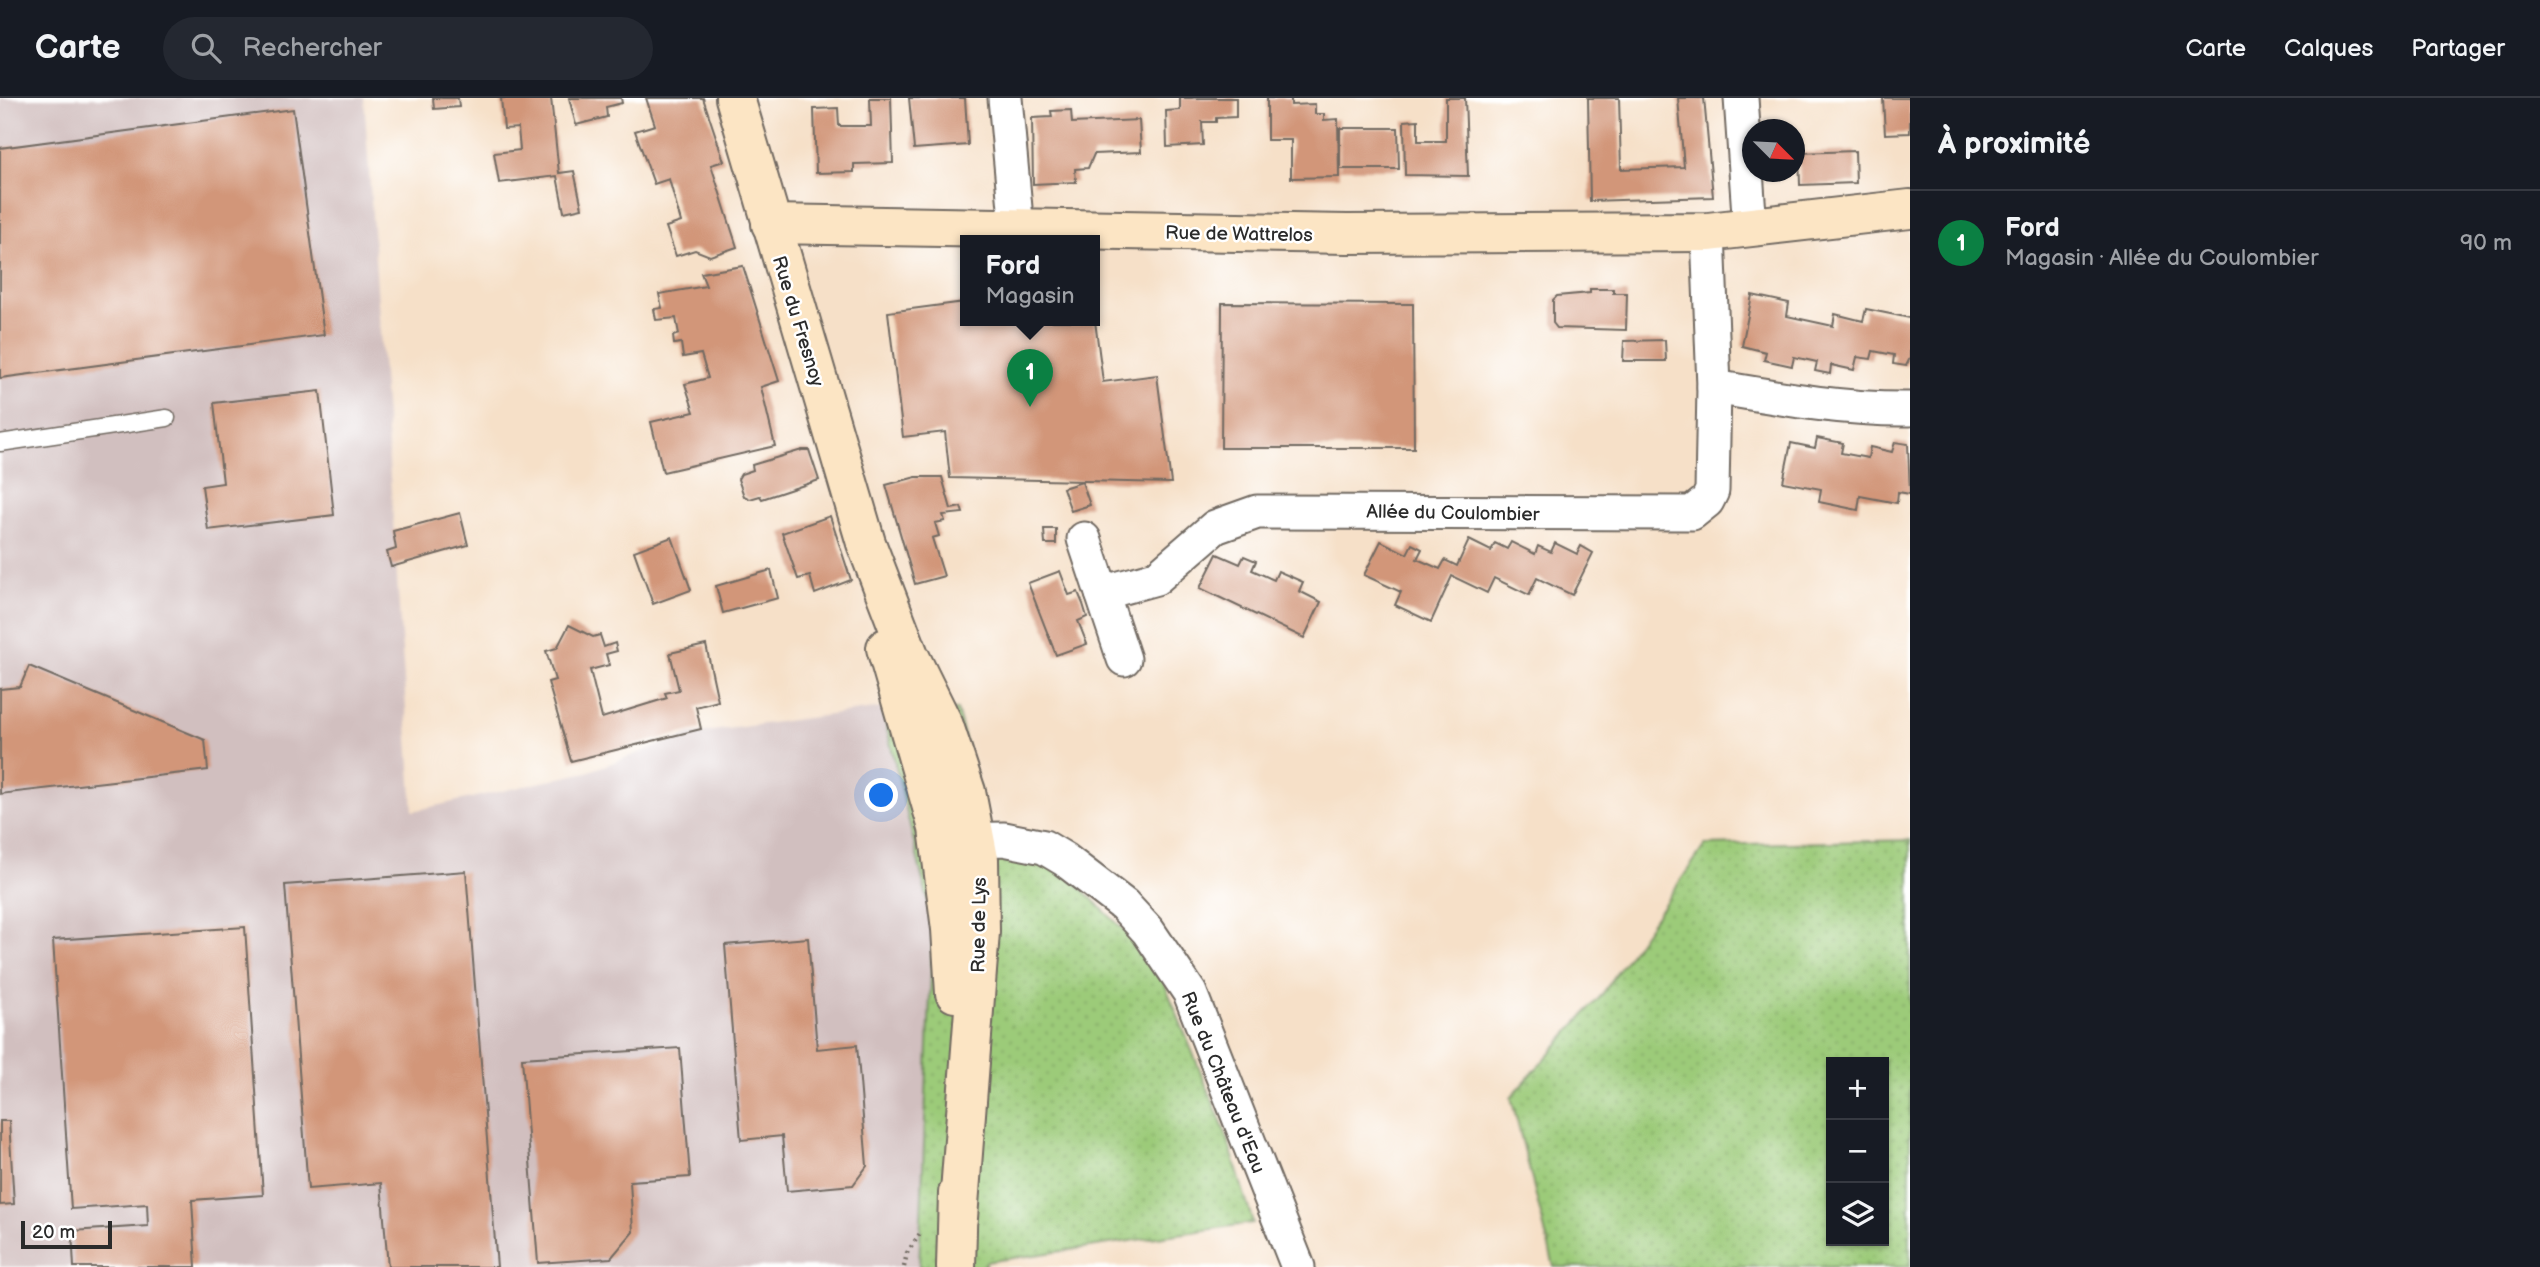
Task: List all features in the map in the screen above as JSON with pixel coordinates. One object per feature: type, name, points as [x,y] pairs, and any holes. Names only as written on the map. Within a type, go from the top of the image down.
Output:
[{"type":"street","name":"Rue du Fresnoy","points":[[735,98],[895,645]]},
{"type":"street","points":[[1005,98],[1017,230]]},
{"type":"street","points":[[1741,98],[1750,229]]},
{"type":"street","name":"Rue de Wattrelos","points":[[771,224],[1347,234],[1708,232],[1910,209]]},
{"type":"street","name":"Allée du Coulombier","points":[[1102,593],[1156,578],[1215,527],[1257,512],[1692,513],[1707,501],[1712,491],[1714,387],[1708,232]]},
{"type":"street","points":[[1714,387],[1792,401],[1869,410],[1910,409]]},
{"type":"street","points":[[1084,539],[1124,659]]},
{"type":"street","name":"Rue de Lys","points":[[895,645],[944,726],[966,792],[958,840],[981,894],[956,1267]]},
{"type":"street","name":"Rue du Château d'Eau","points":[[958,840],[1022,841],[1044,847],[1124,905],[1170,960],[1190,993],[1213,1046],[1298,1267]]},
{"type":"lane","points":[[0,443],[167,418]]},
{"type":"shaded area","points":[[0,98],[364,98],[413,811],[587,772],[690,734],[882,708],[933,923],[919,1267],[0,1267]]},
{"type":"green space","points":[[882,708],[957,710],[997,857],[1060,868],[1155,960],[1226,1134],[1253,1223],[986,1262],[985,1267],[919,1267],[933,923]]},
{"type":"green space","points":[[1910,840],[1910,1267],[1554,1267],[1511,1097],[1601,996],[1705,845]]},
{"type":"building","points":[[433,98],[458,98],[459,107],[434,109]]},
{"type":"building","points":[[501,98],[551,98],[559,173],[574,171],[582,208],[564,212],[557,176],[499,183],[494,153],[520,150],[518,128],[504,129]]},
{"type":"building","points":[[569,98],[621,98],[622,103],[606,107],[607,117],[576,125]]},
{"type":"building","points":[[646,98],[703,98],[724,161],[711,165],[737,247],[710,256],[695,250],[676,256],[666,227],[681,222],[669,179],[654,184],[635,131],[655,125]]},
{"type":"building","points":[[870,98],[891,98],[893,163],[854,164],[854,172],[816,173],[814,109],[838,108],[839,126],[871,126]]},
{"type":"building","points":[[909,98],[965,98],[968,145],[914,149]]},
{"type":"building","points":[[1180,98],[1236,98],[1236,117],[1202,122],[1203,145],[1167,147],[1166,111],[1180,110]]},
{"type":"building","points":[[1267,98],[1291,98],[1291,105],[1315,104],[1315,114],[1324,114],[1324,120],[1338,119],[1339,177],[1291,178],[1291,140],[1267,140]]},
{"type":"building","points":[[1446,98],[1465,98],[1468,176],[1405,175],[1404,121],[1418,120],[1418,141],[1446,141]]},
{"type":"building","points":[[1588,98],[1619,98],[1621,169],[1684,167],[1678,98],[1704,98],[1713,197],[1590,201]]},
{"type":"building","points":[[1883,98],[1910,98],[1910,133],[1885,134]]},
{"type":"building","points":[[293,109],[324,335],[0,378],[0,148]]},
{"type":"building","points":[[1071,110],[1072,123],[1139,120],[1141,152],[1094,154],[1088,168],[1075,169],[1076,182],[1033,184],[1032,118],[1052,117],[1051,111]]},
{"type":"building","points":[[1340,128],[1398,128],[1399,169],[1340,169]]},
{"type":"building","points":[[1855,151],[1856,183],[1800,185],[1800,182],[1805,182],[1805,153]]},
{"type":"building","points":[[743,266],[779,381],[761,387],[775,446],[663,472],[651,422],[694,412],[685,384],[708,378],[701,354],[683,357],[681,343],[674,344],[673,336],[679,334],[676,318],[656,320],[654,309],[662,308],[659,294],[706,286],[701,273]]},
{"type":"building","points":[[1590,289],[1613,289],[1613,293],[1627,293],[1626,330],[1557,328],[1553,323],[1553,300],[1557,296],[1590,293]]},
{"type":"building","points":[[1752,295],[1789,303],[1787,316],[1833,326],[1835,314],[1863,321],[1866,309],[1910,318],[1910,358],[1906,366],[1893,364],[1894,355],[1873,351],[1871,359],[1857,357],[1854,370],[1831,365],[1830,374],[1815,371],[1817,362],[1794,357],[1792,366],[1764,360],[1766,352],[1742,346]]},
{"type":"building","points":[[960,303],[960,326],[1096,326],[1103,382],[1157,375],[1171,483],[950,478],[945,432],[903,437],[888,312]]},
{"type":"building","points":[[1222,303],[1413,304],[1414,448],[1221,448]]},
{"type":"building","points":[[1665,340],[1666,361],[1623,361],[1624,341]]},
{"type":"building","points":[[320,391],[334,515],[208,530],[202,486],[223,483],[214,403]]},
{"type":"building","points":[[1817,438],[1843,443],[1841,453],[1868,458],[1870,447],[1892,452],[1895,442],[1908,444],[1910,494],[1898,492],[1897,503],[1860,496],[1858,510],[1819,502],[1821,489],[1783,482],[1791,443],[1815,448]]},
{"type":"building","points":[[809,450],[819,480],[762,499],[760,496],[750,499],[744,496],[738,479],[741,474],[753,470],[752,465]]},
{"type":"building","points":[[916,477],[942,477],[951,509],[961,507],[963,513],[943,515],[945,521],[935,523],[939,536],[932,538],[944,576],[915,584],[886,485]]},
{"type":"building","points":[[1082,482],[1090,505],[1071,511],[1063,488]]},
{"type":"building","points":[[460,513],[468,545],[391,567],[387,552],[396,549],[393,531]]},
{"type":"building","points":[[830,516],[851,580],[815,594],[810,576],[798,579],[782,533]]},
{"type":"building","points":[[1044,529],[1056,529],[1056,544],[1045,544]]},
{"type":"building","points":[[672,537],[691,590],[653,604],[634,551]]},
{"type":"building","points":[[1469,540],[1491,551],[1495,543],[1507,549],[1511,542],[1535,554],[1538,546],[1551,552],[1555,543],[1577,554],[1581,546],[1593,553],[1572,595],[1537,578],[1529,595],[1494,578],[1487,593],[1452,576],[1431,622],[1395,605],[1401,592],[1364,575],[1381,541],[1407,554],[1412,544],[1422,549],[1417,559],[1440,569],[1445,560],[1457,566]]},
{"type":"building","points":[[1217,554],[1240,564],[1244,556],[1256,561],[1252,570],[1274,580],[1278,571],[1303,582],[1299,591],[1321,602],[1304,638],[1200,588]]},
{"type":"building","points":[[771,570],[778,598],[723,613],[716,586]]},
{"type":"building","points":[[1060,571],[1069,595],[1078,592],[1083,604],[1087,617],[1078,621],[1087,644],[1056,655],[1028,583]]},
{"type":"building","points":[[569,625],[593,637],[600,635],[604,647],[615,643],[617,651],[606,654],[609,665],[590,670],[602,718],[667,698],[665,693],[679,690],[670,653],[706,645],[718,701],[696,707],[701,729],[571,761],[548,682],[555,680],[546,651],[557,648]]},
{"type":"building","points":[[29,666],[205,740],[208,770],[0,794],[0,689],[20,687]]},
{"type":"building","points":[[466,871],[497,1267],[388,1267],[381,1183],[308,1189],[285,885]]},
{"type":"building","points":[[245,927],[263,1195],[192,1200],[196,1267],[74,1267],[72,1231],[148,1226],[147,1204],[71,1209],[53,940]]},
{"type":"building","points":[[808,938],[817,1049],[857,1045],[867,1166],[853,1185],[787,1191],[782,1136],[741,1140],[725,945]]},
{"type":"building","points":[[680,1048],[690,1177],[630,1181],[633,1232],[611,1258],[538,1263],[522,1058]]},
{"type":"building","points":[[0,1121],[9,1121],[14,1204],[0,1205]]},
{"type":"place","name":"Ford","points":[[1030,407]]}]
